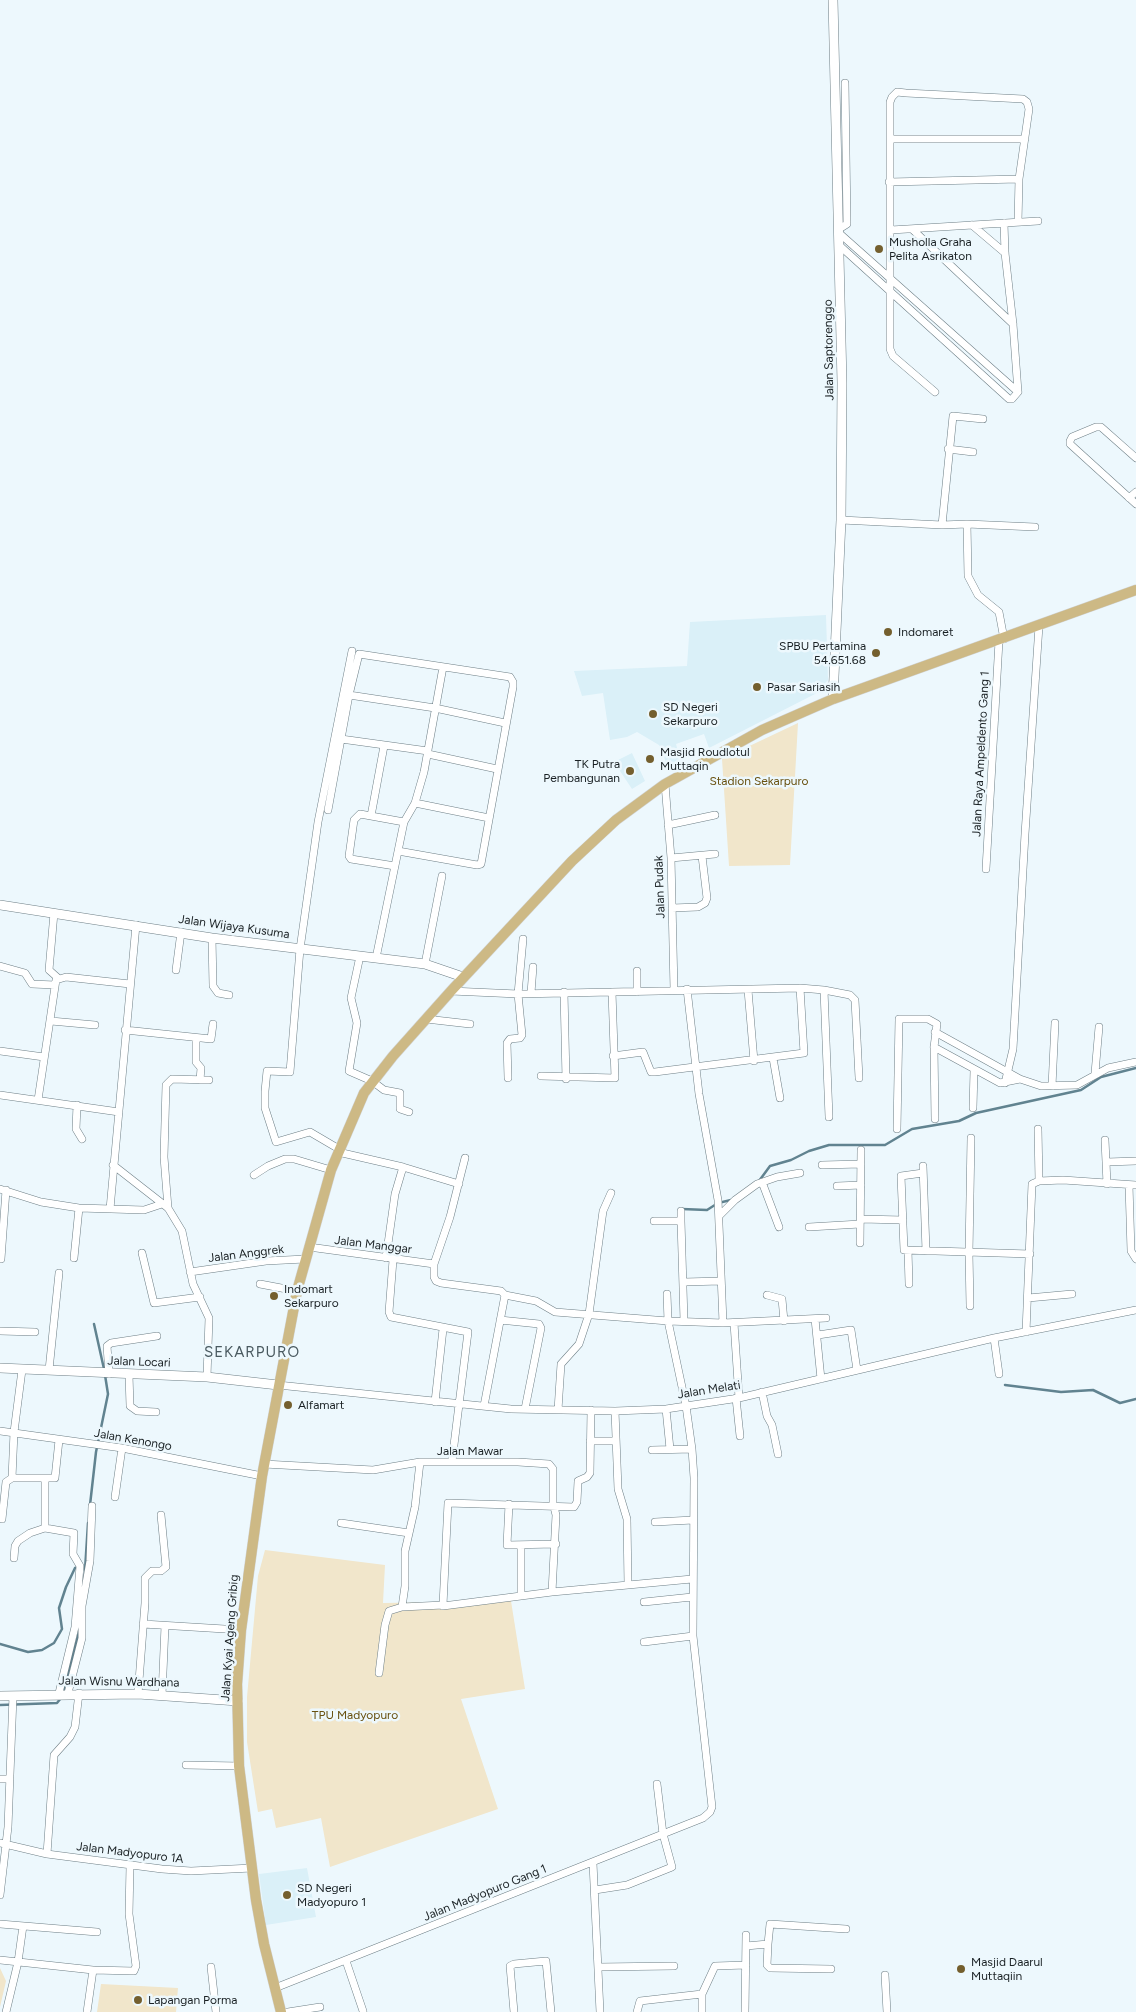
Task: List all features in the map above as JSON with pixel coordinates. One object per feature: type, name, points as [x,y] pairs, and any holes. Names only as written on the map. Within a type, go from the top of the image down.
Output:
[{"type":"main road","name":"Jalan Kyai Ageng Gribig","points":[[281,2012],[253,1900],[252,1868],[239,1766],[238,1702],[241,1630],[262,1476],[297,1291],[331,1170],[360,1101],[372,1081],[463,977],[594,839],[665,784],[762,730],[833,699],[1002,640],[1136,590]]},
{"type":"street","name":"Jalan Saptorenggo","points":[[833,0],[842,383],[841,520],[833,699]]},
{"type":"street","points":[[845,83],[847,224],[839,231],[891,280],[1018,392]]},
{"type":"street","points":[[935,392],[891,353],[890,102],[897,92],[1023,99],[1029,105],[1019,180],[1018,222]]},
{"type":"street","points":[[836,105],[846,106]]},
{"type":"street","points":[[890,139],[1025,139]]},
{"type":"street","points":[[889,182],[1019,180]]},
{"type":"street","points":[[891,230],[1038,222]]},
{"type":"street","points":[[840,246],[1008,399],[1015,398],[1018,392],[1004,223]]},
{"type":"street","points":[[972,225],[1005,253]]},
{"type":"street","points":[[912,229],[1013,324]]},
{"type":"street","points":[[948,344],[955,336]]},
{"type":"street","points":[[942,525],[948,449],[953,416],[983,419]]},
{"type":"street","points":[[1136,458],[1101,427],[1096,427],[1072,437],[1070,441],[1070,444],[1136,504]]},
{"type":"street","points":[[948,449],[973,452]]},
{"type":"street","points":[[1129,498],[1136,492]]},
{"type":"street","points":[[841,520],[1035,527]]},
{"type":"street","name":"Jalan Raya Ampeldento Gang 1","points":[[966,524],[968,576],[978,595],[999,612],[1002,640],[986,869]]},
{"type":"street","points":[[1005,1083],[1013,1049],[1024,834],[1040,626]]},
{"type":"street","points":[[352,651],[318,822],[300,949],[290,1072],[266,1072],[266,1108],[276,1142],[308,1132],[339,1150],[459,1184]]},
{"type":"street","points":[[328,810],[357,655],[360,653],[512,679],[482,864],[477,865],[398,851]]},
{"type":"street","points":[[376,958],[404,822],[414,803],[428,753],[443,666]]},
{"type":"street","points":[[349,695],[435,708],[505,723]]},
{"type":"street","points":[[341,739],[428,753],[497,769]]},
{"type":"street","points":[[371,816],[384,746]]},
{"type":"street","name":"Jalan Pudak","points":[[665,784],[671,858],[674,990]]},
{"type":"street","points":[[414,803],[489,818]]},
{"type":"street","points":[[395,866],[357,861],[349,856],[356,815],[404,822]]},
{"type":"street","points":[[668,825],[715,815]]},
{"type":"street","points":[[671,858],[714,854]]},
{"type":"street","points":[[672,908],[698,907],[705,903],[707,898],[702,856]]},
{"type":"street","points":[[425,964],[442,876]]},
{"type":"street","name":"Jalan Wijaya Kusuma","points":[[0,905],[212,938],[425,964],[463,977]]},
{"type":"street","points":[[38,1100],[57,981],[49,970],[54,913]]},
{"type":"street","points":[[110,1209],[136,925]]},
{"type":"street","points":[[176,970],[181,932]]},
{"type":"street","points":[[212,938],[213,986],[218,993],[229,995]]},
{"type":"street","points":[[508,1078],[507,1043],[510,1039],[520,1038],[522,1035],[518,994],[524,939]]},
{"type":"street","points":[[360,956],[351,998],[356,1023],[349,1071],[372,1081],[384,1090],[400,1093],[400,1109],[410,1112]]},
{"type":"street","points":[[0,966],[25,973],[32,984],[57,981],[130,984]]},
{"type":"street","points":[[531,993],[533,967]]},
{"type":"street","points":[[637,971],[637,992]]},
{"type":"street","points":[[451,991],[518,994],[800,988],[850,995],[855,1000],[859,1078]]},
{"type":"street","points":[[613,1056],[643,1052],[652,1072],[655,1072],[754,1061],[804,1053],[800,988]]},
{"type":"street","points":[[687,989],[696,1066],[718,1200],[723,1323]]},
{"type":"street","points":[[748,990],[754,1061]]},
{"type":"street","points":[[824,990],[829,1116]]},
{"type":"street","points":[[564,992],[566,1078]]},
{"type":"street","points":[[542,1076],[615,1078],[612,992]]},
{"type":"street","points":[[426,1019],[470,1024]]},
{"type":"street","points":[[897,1129],[899,1019],[933,1021],[937,1024],[934,1032],[935,1119]]},
{"type":"street","points":[[51,1021],[95,1025]]},
{"type":"street","points":[[1052,1086],[1055,1023]]},
{"type":"street","points":[[125,1030],[212,1039],[213,1024]]},
{"type":"street","points":[[1095,1073],[1099,1027]]},
{"type":"street","points":[[934,1032],[1020,1079],[1041,1086],[1077,1085],[1095,1073],[1136,1062]]},
{"type":"street","points":[[196,1038],[196,1062],[201,1068],[200,1080]]},
{"type":"street","points":[[934,1047],[974,1070],[1000,1082],[1005,1083],[1020,1079]]},
{"type":"street","points":[[0,1050],[44,1058]]},
{"type":"street","points":[[773,1058],[780,1098]]},
{"type":"street","points":[[972,1108],[974,1070]]},
{"type":"street","points":[[165,1206],[166,1084],[172,1079],[209,1080]]},
{"type":"street","points":[[0,1095],[119,1112]]},
{"type":"street","points":[[77,1105],[76,1129],[82,1139]]},
{"type":"street","points":[[1038,1129],[1039,1181]]},
{"type":"street","points":[[970,1306],[971,1138]]},
{"type":"street","points":[[1106,1140],[1107,1184]]},
{"type":"street","points":[[860,1243],[862,1150]]},
{"type":"street","points":[[465,1158],[459,1184],[434,1264],[436,1282],[501,1291],[505,1295],[536,1301],[554,1312],[684,1322],[723,1323],[826,1318]]},
{"type":"street","points":[[254,1175],[272,1163],[285,1159],[294,1159],[331,1170]]},
{"type":"street","points":[[1107,1162],[1136,1161]]},
{"type":"street","points":[[822,1165],[861,1164]]},
{"type":"street","points":[[113,1165],[165,1206],[175,1218],[182,1231],[190,1272],[210,1325],[207,1377]]},
{"type":"street","points":[[403,1167],[396,1194],[389,1259],[389,1314],[391,1317],[468,1332],[461,1405],[452,1461]]},
{"type":"street","points":[[926,1251],[923,1170],[900,1176],[904,1247],[908,1250],[926,1251],[1030,1254]]},
{"type":"street","points":[[719,1213],[734,1200],[762,1182],[777,1177],[800,1174]]},
{"type":"street","points":[[1026,1332],[1032,1186],[1039,1181],[1063,1180],[1133,1185],[1133,1239],[1131,1251],[1136,1259]]},
{"type":"street","points":[[762,1182],[778,1227]]},
{"type":"street","points":[[837,1186],[861,1185]]},
{"type":"street","points":[[1,1259],[3,1190],[40,1202],[79,1208],[144,1210],[165,1206]]},
{"type":"street","points":[[558,1410],[561,1364],[579,1344],[589,1314],[603,1210],[611,1193]]},
{"type":"street","points":[[74,1258],[79,1208]]},
{"type":"street","points":[[681,1211],[684,1322]]},
{"type":"street","points":[[654,1221],[681,1220]]},
{"type":"street","points":[[809,1227],[860,1221],[903,1220]]},
{"type":"street","name":"Jalan Manggar","points":[[309,1247],[434,1264]]},
{"type":"street","points":[[908,1250],[909,1284]]},
{"type":"street","points":[[142,1253],[154,1303],[200,1297]]},
{"type":"street","name":"Jalan Anggrek","points":[[190,1272],[266,1261],[305,1259]]},
{"type":"street","points":[[49,1370],[59,1273]]},
{"type":"street","points":[[684,1282],[721,1281]]},
{"type":"street","points":[[260,1284],[297,1291]]},
{"type":"street","points":[[644,1642],[693,1636],[692,1449],[686,1406],[668,1320],[668,1294]]},
{"type":"street","points":[[1028,1298],[1072,1294]]},
{"type":"street","points":[[484,1406],[505,1295]]},
{"type":"street","points":[[767,1295],[782,1299],[784,1321]]},
{"type":"street","name":"Jalan Melati","points":[[278,1384],[461,1405],[558,1410],[615,1411],[666,1409],[737,1398],[994,1338],[1136,1310]]},
{"type":"street","points":[[815,1319],[821,1379]]},
{"type":"street","points":[[500,1320],[539,1324],[541,1327],[525,1409]]},
{"type":"street","points":[[734,1323],[740,1436]]},
{"type":"street","points":[[435,1402],[443,1328]]},
{"type":"street","points":[[818,1335],[851,1330],[857,1370]]},
{"type":"street","points":[[0,1331],[35,1332]]},
{"type":"street","points":[[106,1374],[107,1346],[111,1343],[156,1336]]},
{"type":"street","points":[[994,1338],[999,1374]]},
{"type":"street","name":"Jalan Locari","points":[[0,1368],[207,1377],[278,1384]]},
{"type":"street","points":[[2,1519],[22,1370]]},
{"type":"street","points":[[130,1375],[130,1406],[137,1411],[156,1412]]},
{"type":"street","points":[[762,1392],[766,1416],[772,1425],[778,1454]]},
{"type":"street","points":[[666,1409],[670,1449]]},
{"type":"street","points":[[443,1606],[448,1502],[570,1509],[576,1506],[578,1482],[590,1473],[591,1410]]},
{"type":"street","points":[[615,1411],[618,1489],[628,1519],[628,1585]]},
{"type":"street","name":"Jalan Kenongo","points":[[0,1431],[122,1448],[262,1476]]},
{"type":"street","points":[[6,1481],[55,1478],[60,1440]]},
{"type":"street","points":[[590,1441],[616,1441]]},
{"type":"street","points":[[115,1497],[122,1448]]},
{"type":"street","points":[[652,1450],[692,1449]]},
{"type":"street","points":[[402,1607],[405,1586],[405,1551],[415,1507],[420,1462]]},
{"type":"street","name":"Jalan Mawar","points":[[264,1464],[373,1470],[420,1462],[549,1464],[553,1469],[556,1544],[552,1591]]},
{"type":"street","points":[[45,1479],[45,1528]]},
{"type":"street","points":[[509,1504],[506,1544],[556,1544]]},
{"type":"street","points":[[63,1693],[72,1656],[92,1506]]},
{"type":"street","points":[[138,1694],[145,1578],[152,1570],[161,1571],[166,1567],[161,1515]]},
{"type":"street","points":[[655,1522],[693,1520]]},
{"type":"street","points":[[341,1523],[409,1533]]},
{"type":"street","points":[[14,1558],[15,1546],[18,1540],[30,1533],[45,1528],[74,1533],[73,1554],[83,1564],[82,1638],[72,1656]]},
{"type":"street","points":[[521,1545],[521,1596]]},
{"type":"street","points":[[379,1672],[386,1617],[392,1608],[443,1606],[552,1591],[692,1579]]},
{"type":"street","points":[[644,1602],[692,1597]]},
{"type":"street","points":[[143,1624],[241,1630]]},
{"type":"street","points":[[162,1695],[165,1626]]},
{"type":"street","name":"Jalan Madyopuro Gang 1","points":[[275,1988],[592,1863],[708,1815],[712,1807],[693,1636]]},
{"type":"street","name":"Jalan Wisnu Wardhana","points":[[0,1696],[12,1702],[63,1693],[162,1695],[238,1702]]},
{"type":"street","points":[[47,1854],[54,1755],[70,1737],[75,1727],[79,1694]]},
{"type":"street","points":[[0,1895],[10,1779],[12,1702]]},
{"type":"street","points":[[186,1765],[239,1766]]},
{"type":"street","points":[[0,1779],[10,1779]]},
{"type":"street","points":[[595,1890],[627,1885],[672,1867],[663,1834],[657,1784]]},
{"type":"street","name":"Jalan Madyopuro 1A","points":[[4,1843],[47,1854],[130,1866],[191,1871],[252,1868]]},
{"type":"street","points":[[592,1863],[595,1890],[600,2012]]},
{"type":"street","points":[[0,1960],[93,1970],[132,1972],[136,1969],[129,1914],[130,1866]]},
{"type":"street","points":[[0,1924],[97,1932]]},
{"type":"street","points":[[831,1969],[770,1968],[767,1965],[770,1924],[846,1929]]},
{"type":"street","points":[[6,2012],[18,1962],[23,1926]]},
{"type":"street","points":[[745,2012],[746,1935]]},
{"type":"street","points":[[746,1946],[768,1944]]},
{"type":"street","points":[[514,2012],[510,1966],[546,1960],[551,2012]]},
{"type":"street","points":[[346,1961],[363,2011]]},
{"type":"street","points":[[702,2012],[702,1994],[716,1965],[746,1965]]},
{"type":"street","points":[[598,1968],[674,1966]]},
{"type":"street","points":[[211,1967],[216,2012]]},
{"type":"street","points":[[87,2012],[93,1970]]},
{"type":"street","points":[[885,1975],[887,2012]]},
{"type":"street","points":[[637,2012],[640,2001],[702,1994]]},
{"type":"street","points":[[288,2012],[320,2007]]},
{"type":"shaded area","name":"Pasar Sariasih","points":[[826,615],[828,680],[815,694],[709,748],[704,734],[676,744],[680,759],[668,767],[659,745],[637,732],[627,737],[610,740],[603,693],[582,696],[574,671],[687,666],[690,622]]},
{"type":"shaded area","name":"TK Putra Pembangunan","points":[[632,753],[645,781],[632,789],[614,762]]},
{"type":"shaded area","name":"SD Negeri Madyopuro 1","points":[[307,1868],[316,1917],[266,1925],[259,1874]]},
{"type":"green space","name":"Stadion Sekarpuro","points":[[798,723],[790,865],[729,866],[722,759]]},
{"type":"green space","name":"TPU Madyopuro","points":[[265,1550],[385,1565],[383,1603],[511,1601],[525,1689],[461,1699],[498,1809],[330,1867],[321,1818],[276,1828],[272,1809],[258,1812],[247,1742],[247,1697],[258,1576]]},
{"type":"green space","points":[[0,1968],[6,1981],[0,2007]]},
{"type":"green space","name":"Lapangan Porma","points":[[101,1984],[178,1988],[176,2012],[97,2012]]},
{"type":"waterway","points":[[759,1181],[770,1166],[829,1145],[885,1145],[912,1129],[959,1121],[976,1113],[1081,1090],[1101,1077],[1136,1068]]},
{"type":"waterway","points":[[682,1209],[707,1210],[718,1203],[731,1200]]},
{"type":"waterway","points":[[94,1324],[104,1369]]},
{"type":"waterway","points":[[90,1505],[96,1452],[108,1394],[105,1375]]},
{"type":"waterway","points":[[1005,1385],[1061,1392],[1093,1390],[1120,1403],[1136,1399]]},
{"type":"waterway","points":[[85,1570],[88,1523]]},
{"type":"waterway","points":[[0,1644],[28,1652],[42,1650],[54,1643],[62,1629],[59,1608],[75,1568],[79,1567]]},
{"type":"waterway","points":[[63,1692],[79,1632]]},
{"type":"waterway","points":[[0,1705],[57,1703],[61,1698]]},
{"type":"place","name":"Musholla Graha Pelita Asrikaton","points":[[879,249]]},
{"type":"place","name":"Indomaret","points":[[888,632]]},
{"type":"place","name":"SPBU Pertamina 54.651.68","points":[[876,653]]},
{"type":"place","name":"Pasar Sariasih","points":[[757,687]]},
{"type":"place","name":"SD Negeri Sekarpuro","points":[[653,714]]},
{"type":"place","name":"Masjid Roudlotul Muttaqin","points":[[650,759]]},
{"type":"place","name":"TK Putra Pembangunan","points":[[630,771]]},
{"type":"place","name":"Indomart Sekarpuro","points":[[274,1296]]},
{"type":"place","name":"Alfamart","points":[[288,1405]]},
{"type":"place","name":"SD Negeri Madyopuro 1","points":[[287,1895]]},
{"type":"place","name":"Masjid Daarul Muttaqiin","points":[[961,1969]]},
{"type":"place","name":"Lapangan Porma","points":[[138,2000]]},
{"type":"district","name":"SEKARPURO","points":[[252,1353]]}]
